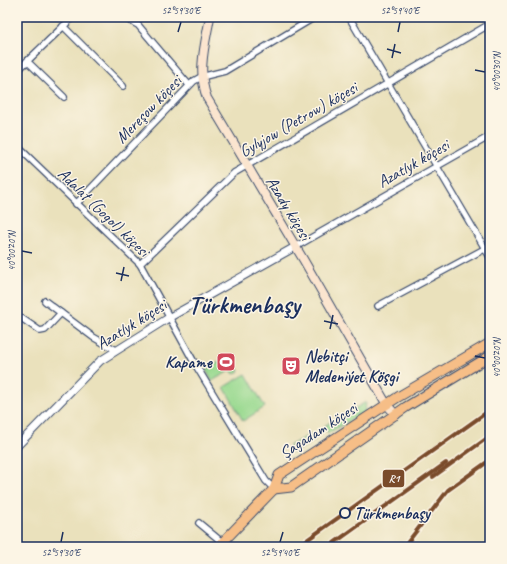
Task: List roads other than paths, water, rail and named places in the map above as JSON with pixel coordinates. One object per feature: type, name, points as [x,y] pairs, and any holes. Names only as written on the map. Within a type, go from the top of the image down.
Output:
[{"type":"highway","name":"Şagadam köçesi","points":[[220,544],[274,489],[279,475],[387,405],[490,343]]},
{"type":"highway","name":"Şagadam köçesi","points":[[274,489],[290,487],[396,415],[490,356]]},
{"type":"main road","name":"Azady köçesi","points":[[210,17],[202,59],[201,77],[203,88],[212,108],[387,405],[396,415]]},
{"type":"street","points":[[17,71],[73,17]]},
{"type":"street","points":[[123,17],[138,25],[189,85]]},
{"type":"street","name":"Mereşow köçesi","points":[[76,204],[189,85],[201,77],[225,71],[315,17]]},
{"type":"street","points":[[349,17],[437,167],[488,247],[490,257]]},
{"type":"street","name":"Gylyjow (Petrow) köçesi","points":[[140,264],[226,180],[246,164],[490,24]]},
{"type":"street","points":[[63,26],[123,86]]},
{"type":"street","points":[[27,61],[64,97]]},
{"type":"street","name":"Azatlyk köçesi","points":[[17,446],[100,361],[116,350],[170,317],[490,136]]},
{"type":"street","name":"Adalat (Gogol) köçesi","points":[[17,146],[140,264],[204,380],[266,480],[274,489]]},
{"type":"street","points":[[378,306],[488,247]]},
{"type":"street","points":[[45,301],[93,337],[116,350]]},
{"type":"street","points":[[17,315],[40,332],[45,330],[61,313]]},
{"type":"street","points":[[199,523],[220,544]]},
{"type":"place","name":"Карате","points":[[226,362]]},
{"type":"place","name":"Nebitçi Medeniýet Köşgi","points":[[291,366]]},
{"type":"place","name":"Türkmenbaşy","points":[[345,513]]},
{"type":"district","name":"Türkmenbaşy","points":[[244,304]]}]
